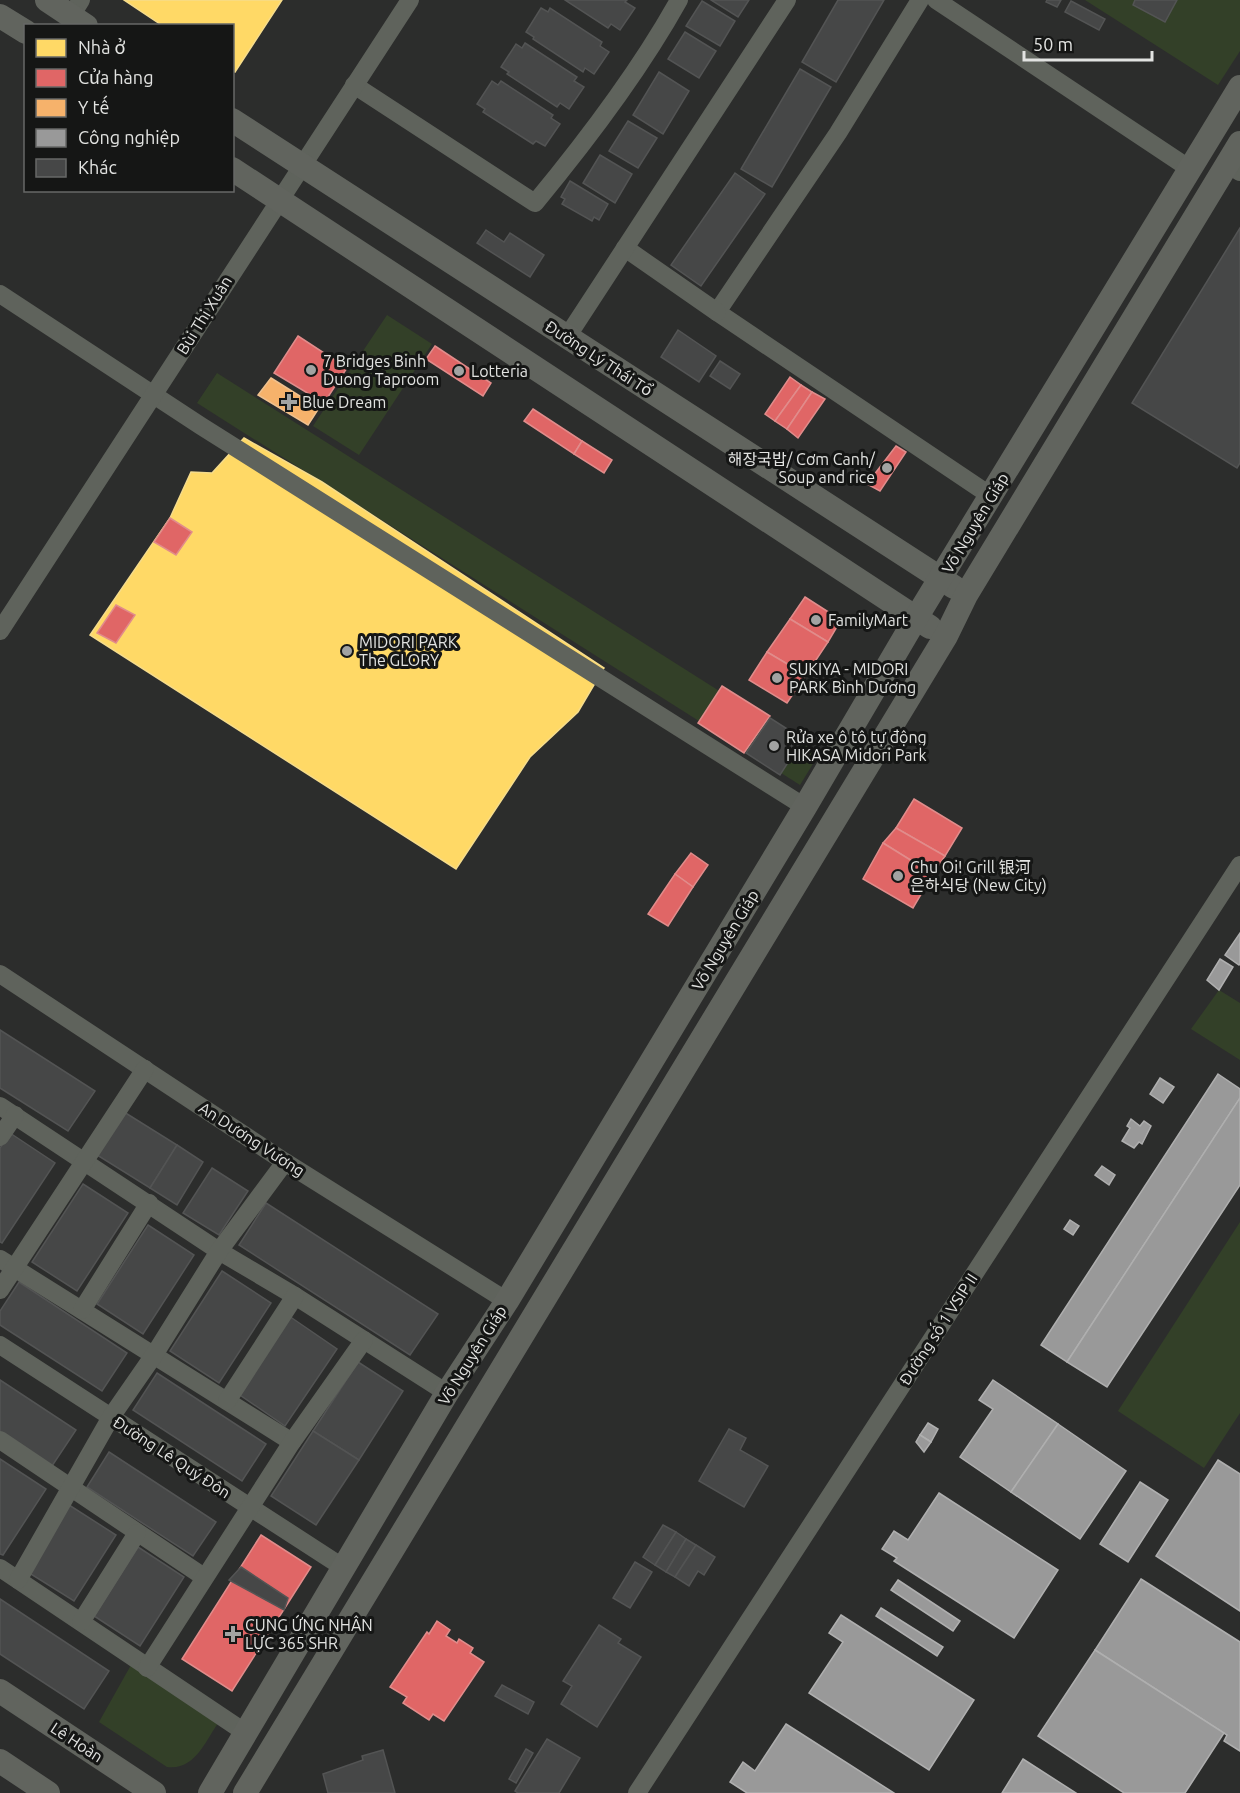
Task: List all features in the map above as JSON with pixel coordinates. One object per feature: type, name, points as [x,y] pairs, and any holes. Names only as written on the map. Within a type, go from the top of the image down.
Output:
[{"type":"main road","points":[[47,0],[79,14]]},
{"type":"main road","points":[[0,16],[24,31]]},
{"type":"main road","name":"Võ Nguyên Giáp","points":[[210,1793],[447,1394],[507,1301],[806,807],[916,618],[942,579],[1240,87]]},
{"type":"main road","name":"Đường Lý Thái Tổ","points":[[234,121],[966,595]]},
{"type":"main road","name":"Võ Nguyên Giáp","points":[[245,1793],[946,636],[966,595],[1234,168],[1240,143]]},
{"type":"main road","points":[[234,170],[946,636]]},
{"type":"main road","name":"Lê Hoàn","points":[[0,1691],[154,1793]]},
{"type":"main road","points":[[0,1761],[48,1793]]},
{"type":"street","name":"Bùi Thị Xuân","points":[[0,631],[278,199],[410,0]]},
{"type":"street","points":[[354,85],[535,203],[583,145],[679,0]]},
{"type":"street","points":[[567,337],[787,0]]},
{"type":"street","points":[[717,312],[838,133],[920,0]]},
{"type":"street","points":[[936,0],[1191,169]]},
{"type":"street","points":[[625,248],[991,496]]},
{"type":"street","points":[[0,294],[154,395],[806,807]]},
{"type":"street","name":"Đường số 1 VSIP II","points":[[637,1793],[1240,865]]},
{"type":"street","name":"An Dương Vương","points":[[1,976],[285,1162],[507,1301]]},
{"type":"street","points":[[0,1290],[7,1263],[85,1161],[145,1069]]},
{"type":"street","points":[[0,1137],[8,1110],[219,1251],[296,1296],[447,1394]]},
{"type":"street","points":[[18,1580],[68,1487],[111,1417],[154,1355],[219,1251],[285,1162]]},
{"type":"street","points":[[82,1310],[149,1203]]},
{"type":"street","points":[[7,1263],[292,1442]]},
{"type":"street","points":[[227,1401],[296,1296]]},
{"type":"street","points":[[147,1668],[292,1442],[364,1340]]},
{"type":"street","name":"Đường Lê Quý Đôn","points":[[0,1345],[344,1568]]},
{"type":"street","points":[[0,1440],[204,1577]]},
{"type":"street","points":[[81,1622],[137,1533]]},
{"type":"street","points":[[0,1568],[246,1732]]},
{"type":"green space","points":[[1085,0],[1240,0],[1240,51],[1218,85]]},
{"type":"green space","points":[[387,315],[432,344],[359,455],[313,426]]},
{"type":"green space","points":[[217,373],[819,754],[800,785],[197,403]]},
{"type":"green space","points":[[1219,990],[1240,1003],[1240,1060],[1191,1029]]},
{"type":"green space","points":[[1240,1222],[1240,1413],[1204,1468],[1118,1411]]},
{"type":"green space","points":[[131,1665],[220,1720],[199,1753],[185,1764],[167,1767],[99,1722]]},
{"type":"building: Nhà ở","points":[[124,0],[282,0],[235,72],[234,24],[160,24]]},
{"type":"building: Nhà ở","name":"MIDORI PARK The GLORY","points":[[244,438],[322,482],[604,668],[578,712],[530,757],[456,869],[90,635],[170,518],[191,472],[212,473]]},
{"type":"building: Cửa hàng","name":"7 Bridges Binh Duong Taproom","points":[[298,336],[347,368],[324,403],[274,373]]},
{"type":"building: Cửa hàng","name":"Lotteria","points":[[435,346],[491,383],[483,396],[426,359]]},
{"type":"building: Cửa hàng","points":[[790,377],[801,385],[775,421],[765,414]]},
{"type":"building: Cửa hàng","points":[[801,385],[812,392],[787,429],[775,421]]},
{"type":"building: Cửa hàng","points":[[812,392],[825,399],[798,438],[787,429]]},
{"type":"building: Cửa hàng","points":[[533,409],[582,441],[574,454],[524,421]]},
{"type":"building: Cửa hàng","points":[[582,441],[612,460],[604,473],[574,454]]},
{"type":"building: Cửa hàng","name":"해장국밥/ Cơm Canh/ Soup and rice","points":[[896,446],[906,452],[880,491],[867,484]]},
{"type":"building: Cửa hàng","points":[[170,518],[192,532],[176,555],[154,542]]},
{"type":"building: Cửa hàng","name":"FamilyMart","points":[[805,597],[841,620],[828,642],[790,619]]},
{"type":"building: Cửa hàng","points":[[116,605],[135,615],[116,643],[97,633]]},
{"type":"building: Cửa hàng","points":[[790,619],[828,642],[806,675],[767,652]]},
{"type":"building: Cửa hàng","name":"SUKIYA - MIDORI PARK Bình Dương","points":[[767,652],[806,675],[787,703],[749,680]]},
{"type":"building: Cửa hàng","points":[[722,686],[770,716],[744,753],[698,723]]},
{"type":"building: Cửa hàng","points":[[914,799],[962,828],[945,856],[896,828]]},
{"type":"building: Cửa hàng","points":[[896,828],[945,856],[933,874],[883,843]]},
{"type":"building: Cửa hàng","name":"Chu Oi! Grill 银河 은하식당 (New City)","points":[[883,843],[933,874],[913,908],[863,879]]},
{"type":"building: Cửa hàng","points":[[691,853],[708,865],[693,887],[675,874]]},
{"type":"building: Cửa hàng","points":[[675,874],[693,887],[668,926],[648,914]]},
{"type":"building: Cửa hàng","name":"CUNG ỨNG NHÂN LỰC 365 SHR","points":[[261,1535],[311,1567],[232,1691],[182,1659]]},
{"type":"building: Cửa hàng","points":[[437,1621],[450,1630],[446,1636],[457,1643],[459,1639],[473,1648],[470,1653],[484,1662],[444,1721],[433,1714],[429,1720],[403,1703],[407,1697],[390,1687]]},
{"type":"building: Y tế","name":"Blue Dream","points":[[271,378],[319,408],[308,425],[258,395]]},
{"type":"building: Công nghiệp","points":[[1240,933],[1240,964],[1239,965],[1225,955]]},
{"type":"building: Công nghiệp","points":[[1220,959],[1233,967],[1219,990],[1207,980]]},
{"type":"building: Công nghiệp","points":[[1218,1074],[1240,1089],[1240,1098],[1067,1362],[1041,1345]]},
{"type":"building: Công nghiệp","points":[[1160,1078],[1174,1087],[1163,1103],[1150,1094]]},
{"type":"building: Công nghiệp","points":[[1240,1098],[1240,1185],[1107,1387],[1067,1362]]},
{"type":"building: Công nghiệp","points":[[1131,1119],[1140,1126],[1144,1121],[1151,1126],[1142,1144],[1139,1142],[1134,1148],[1122,1141],[1130,1128],[1127,1126]]},
{"type":"building: Công nghiệp","points":[[1102,1166],[1115,1175],[1109,1185],[1095,1175]]},
{"type":"building: Công nghiệp","points":[[1070,1220],[1079,1226],[1073,1235],[1064,1229]]},
{"type":"building: Công nghiệp","points":[[993,1380],[1058,1424],[1011,1492],[960,1457],[993,1409],[979,1400]]},
{"type":"building: Công nghiệp","points":[[928,1423],[938,1429],[931,1442],[920,1435]]},
{"type":"building: Công nghiệp","points":[[1058,1424],[1126,1471],[1080,1539],[1011,1492]]},
{"type":"building: Công nghiệp","points":[[920,1435],[931,1442],[924,1452],[916,1442]]},
{"type":"building: Công nghiệp","points":[[1218,1460],[1240,1474],[1240,1611],[1156,1556]]},
{"type":"building: Công nghiệp","points":[[1140,1482],[1168,1500],[1128,1562],[1100,1544]]},
{"type":"building: Công nghiệp","points":[[939,1493],[1058,1570],[1014,1638],[894,1561],[897,1558],[882,1549],[894,1531],[908,1540]]},
{"type":"building: Công nghiệp","points":[[1141,1579],[1240,1642],[1240,1751],[1224,1741],[1227,1735],[1095,1650]]},
{"type":"building: Công nghiệp","points":[[898,1580],[960,1621],[953,1631],[891,1590]]},
{"type":"building: Công nghiệp","points":[[881,1608],[943,1647],[937,1656],[876,1616]]},
{"type":"building: Công nghiệp","points":[[841,1615],[974,1700],[929,1770],[809,1693],[843,1642],[829,1633]]},
{"type":"building: Công nghiệp","points":[[1095,1650],[1224,1733],[1185,1793],[1124,1793],[1038,1736]]},
{"type":"building: Công nghiệp","points":[[786,1724],[894,1793],[747,1793],[730,1782],[743,1762],[755,1771]]},
{"type":"building: Công nghiệp","points":[[1023,1759],[1076,1793],[1002,1793]]},
{"type":"building: Khác","points":[[565,0],[627,0],[625,2],[635,8],[620,30],[611,24],[608,28]]},
{"type":"building: Khác","points":[[711,0],[749,0],[738,17]]},
{"type":"building: Khác","points":[[838,0],[884,0],[836,82],[802,62]]},
{"type":"building: Khác","points":[[1047,0],[1061,0],[1057,7],[1046,2]]},
{"type":"building: Khác","points":[[1135,0],[1177,0],[1165,22],[1133,5]]},
{"type":"building: Khác","points":[[702,1],[735,21],[720,46],[686,26]]},
{"type":"building: Khác","points":[[1071,1],[1105,19],[1099,30],[1065,12]]},
{"type":"building: Khác","points":[[541,8],[548,12],[550,8],[602,42],[600,46],[609,52],[594,74],[585,68],[583,72],[526,32]]},
{"type":"building: Khác","points":[[685,32],[716,51],[699,78],[668,59]]},
{"type":"building: Khác","points":[[525,43],[577,77],[574,81],[584,87],[569,109],[560,103],[557,107],[507,74],[509,72],[501,67],[516,44],[522,48]]},
{"type":"building: Khác","points":[[800,69],[831,87],[772,187],[741,169]]},
{"type":"building: Khác","points":[[659,72],[689,91],[663,134],[633,115]]},
{"type":"building: Khác","points":[[492,81],[498,85],[501,81],[553,115],[551,118],[560,124],[545,146],[536,141],[533,144],[483,112],[485,109],[477,104]]},
{"type":"building: Khác","points":[[628,121],[657,138],[638,168],[609,151]]},
{"type":"building: Khác","points":[[600,155],[632,174],[615,203],[583,183]]},
{"type":"building: Khác","points":[[735,173],[765,194],[701,286],[671,265]]},
{"type":"building: Khác","points":[[570,181],[608,204],[599,220],[594,217],[592,221],[562,204],[565,199],[561,197]]},
{"type":"building: Khác","points":[[1240,228],[1240,463],[1237,468],[1132,403]]},
{"type":"building: Khác","points":[[486,230],[504,242],[510,233],[544,255],[530,277],[477,243]]},
{"type":"building: Khác","points":[[678,330],[716,356],[699,382],[661,357]]},
{"type":"building: Khác","points":[[720,361],[740,374],[730,389],[710,376]]},
{"type":"building: Khác","name":"Rửa xe ô tô tự động HIKASA Midori Park","points":[[770,718],[803,739],[780,775],[746,753]]},
{"type":"building: Khác","points":[[0,1030],[95,1091],[68,1131],[0,1088]]},
{"type":"building: Khác","points":[[124,1112],[177,1145],[150,1188],[97,1155]]},
{"type":"building: Khác","points":[[10,1133],[55,1163],[2,1243],[0,1242],[0,1148]]},
{"type":"building: Khác","points":[[177,1145],[203,1162],[177,1205],[150,1188]]},
{"type":"building: Khác","points":[[212,1168],[248,1191],[219,1235],[183,1213]]},
{"type":"building: Khác","points":[[83,1184],[128,1213],[77,1291],[32,1262]]},
{"type":"building: Khác","points":[[266,1203],[438,1314],[410,1355],[239,1245]]},
{"type":"building: Khác","points":[[148,1225],[194,1255],[143,1334],[97,1304]]},
{"type":"building: Khác","points":[[222,1271],[271,1303],[219,1383],[170,1351]]},
{"type":"building: Khác","points":[[19,1282],[127,1353],[102,1391],[0,1325],[0,1311]]},
{"type":"building: Khác","points":[[289,1316],[337,1349],[285,1426],[237,1393]]},
{"type":"building: Khác","points":[[358,1362],[403,1391],[359,1460],[313,1431]]},
{"type":"building: Khác","points":[[157,1373],[266,1444],[242,1481],[133,1410]]},
{"type":"building: Khác","points":[[0,1380],[76,1430],[52,1466],[0,1432]]},
{"type":"building: Khác","points":[[729,1429],[746,1438],[740,1450],[768,1466],[744,1507],[699,1481]]},
{"type":"building: Khác","points":[[313,1431],[359,1460],[316,1525],[271,1496]]},
{"type":"building: Khác","points":[[109,1452],[216,1522],[193,1556],[87,1487]]},
{"type":"building: Khác","points":[[0,1459],[46,1489],[3,1555],[0,1554]]},
{"type":"building: Khác","points":[[69,1505],[116,1535],[74,1601],[26,1571]]},
{"type":"building: Khác","points":[[663,1525],[676,1532],[655,1565],[643,1557]]},
{"type":"building: Khác","points":[[676,1532],[686,1539],[666,1572],[655,1565]]},
{"type":"building: Khác","points":[[686,1539],[696,1545],[675,1577],[666,1572]]},
{"type":"building: Khác","points":[[696,1545],[715,1557],[704,1575],[698,1571],[689,1586],[675,1577]]},
{"type":"building: Khác","points":[[138,1547],[184,1577],[140,1646],[94,1616]]},
{"type":"building: Khác","points":[[635,1562],[652,1572],[630,1608],[613,1598]]},
{"type":"building: Khác","points":[[241,1567],[288,1598],[284,1610],[229,1580]]},
{"type":"building: Khác","points":[[0,1599],[109,1671],[84,1709],[0,1654]]},
{"type":"building: Khác","points":[[599,1625],[621,1639],[618,1643],[641,1657],[597,1727],[561,1704],[572,1686],[563,1681]]},
{"type":"building: Khác","points":[[502,1685],[534,1702],[528,1714],[495,1696]]},
{"type":"building: Khác","points":[[547,1739],[580,1758],[559,1793],[518,1793],[515,1791]]},
{"type":"building: Khác","points":[[526,1749],[533,1753],[516,1783],[509,1779]]},
{"type":"building: Khác","points":[[383,1750],[395,1793],[328,1793],[323,1774],[363,1760],[362,1756]]},
{"type":"place","name":"7 Bridges Binh Duong Taproom","points":[[311,370]]},
{"type":"place","name":"Lotteria","points":[[459,371]]},
{"type":"place","name":"Blue Dream","points":[[289,402]]},
{"type":"place","name":"해장국밥/ Cơm Canh/ Soup and rice","points":[[887,468]]},
{"type":"place","name":"FamilyMart","points":[[816,620]]},
{"type":"place","name":"MIDORI PARK The GLORY","points":[[347,651]]},
{"type":"place","name":"SUKIYA - MIDORI PARK Bình Dương","points":[[777,678]]},
{"type":"place","name":"Rửa xe ô tô tự động HIKASA Midori Park","points":[[774,746]]},
{"type":"place","name":"Chu Oi! Grill 银河 은하식당 (New City)","points":[[898,876]]},
{"type":"place","name":"CUNG ỨNG NHÂN LỰC 365 SHR","points":[[233,1634]]}]
